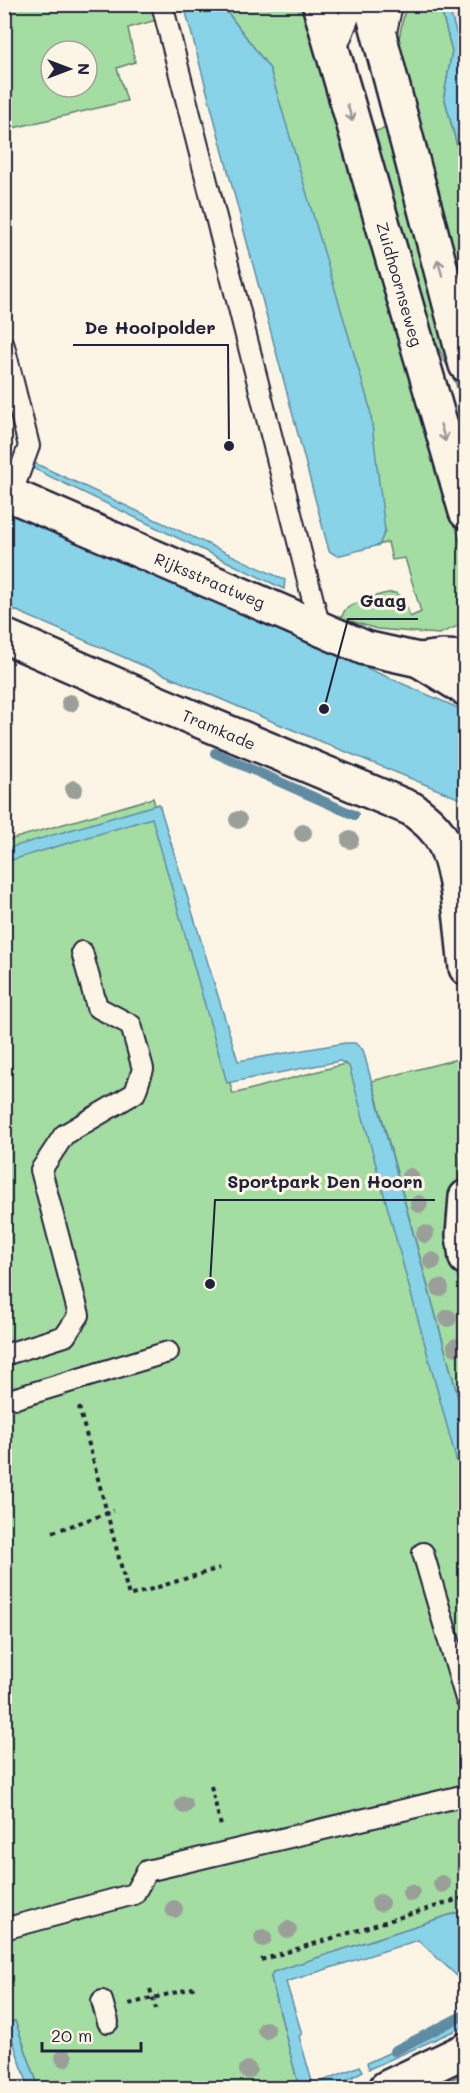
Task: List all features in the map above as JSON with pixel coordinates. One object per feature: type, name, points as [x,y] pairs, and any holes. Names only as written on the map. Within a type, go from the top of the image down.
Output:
[{"type":"street","name":"Zuidhoornseweg","points":[[319,4],[465,512]]},
{"type":"street","points":[[370,4],[383,46],[465,366]]},
{"type":"street","name":"Rijksstraatweg","points":[[8,493],[365,648],[419,660],[465,689]]},
{"type":"street","name":"Tramkade","points":[[4,636],[412,809],[432,824],[445,844],[454,877],[465,968]]},
{"type":"street","name":"Rijksstraatweg","points":[[419,660],[442,657],[465,658]]},
{"type":"street","points":[[465,1197],[463,1235],[465,1258]]},
{"type":"street","points":[[386,2088],[465,2050]]},
{"type":"lane","points":[[162,4],[320,628]]},
{"type":"lane","points":[[333,57],[354,4]]},
{"type":"lane","points":[[383,46],[393,4]]},
{"type":"lane","points":[[4,345],[29,446],[8,493]]},
{"type":"lane","points":[[4,1355],[65,1336],[79,1315],[41,1170],[64,1135],[135,1093],[143,1069],[131,1025],[98,1007],[82,952]]},
{"type":"lane","points":[[16,1398],[168,1352]]},
{"type":"lane","points":[[423,1553],[465,1699]]},
{"type":"lane","points":[[4,1929],[134,1894],[147,1871],[465,1795]]},
{"type":"path","points":[[71,1380],[129,1596],[220,1568]]},
{"type":"path","points":[[52,1532],[113,1511]]},
{"type":"path","points":[[211,1786],[227,1852]]},
{"type":"path","points":[[261,1960],[465,1897]]},
{"type":"path","points":[[105,2011],[197,1987]]},
{"type":"path","points":[[150,1989],[156,2009]]},
{"type":"shaded area","points":[[435,5],[465,5],[465,120],[461,107]]},
{"type":"green space","points":[[4,5],[156,5],[160,19],[128,28],[135,62],[117,68],[127,101],[9,129],[4,107]]},
{"type":"green space","points":[[222,5],[310,5],[465,559],[465,618],[458,626],[439,634],[377,629],[341,618],[345,610],[355,604],[391,593],[401,597],[410,617],[421,612],[405,558],[392,560],[388,542],[379,545],[385,530],[270,69]]},
{"type":"green space","points":[[406,5],[440,5],[452,51],[444,96],[465,176],[465,320],[402,81],[399,38]]},
{"type":"green space","points":[[394,126],[465,391],[465,419],[456,384],[421,312],[369,133]]},
{"type":"green space","points":[[153,798],[233,1094],[356,1061],[465,1474],[466,1773],[459,1775],[465,1793],[465,1910],[273,1972],[271,1977],[299,2088],[39,2088],[15,2021],[5,2024],[5,841]]},
{"type":"green space","points":[[465,1057],[465,1091],[454,1245],[465,1326],[465,1423],[372,1081]]},
{"type":"green space","points":[[465,2073],[465,2088],[432,2088]]},
{"type":"water","points":[[184,5],[222,5],[270,69],[370,408],[385,531],[379,545],[337,556],[329,551]]},
{"type":"water","points":[[440,5],[448,5],[465,63],[465,176],[444,96],[452,51]]},
{"type":"water","points":[[30,461],[285,580],[284,589],[28,466]]},
{"type":"water","points":[[4,509],[465,711],[465,801],[269,720],[5,606]]},
{"type":"water","points":[[159,804],[238,1061],[345,1043],[355,1043],[363,1050],[465,1423],[465,1492],[349,1066],[340,1061],[227,1083],[152,818],[5,862],[5,849]]},
{"type":"water","points":[[465,1910],[465,1990],[456,1975],[418,1940],[286,1982],[302,2034],[299,2036],[313,2085],[360,2066],[363,2071],[333,2088],[299,2088],[271,1977],[273,1972]]},
{"type":"water","points":[[465,2018],[465,2026],[369,2069],[367,2063]]},
{"type":"water","points":[[15,2021],[39,2088],[29,2088],[10,2033],[5,2034],[5,2024]]},
{"type":"waterway","points":[[215,753],[354,815]]},
{"type":"waterway","points":[[394,2051],[466,2014]]},
{"type":"place","name":"De Hooipolder","points":[[229,446]]},
{"type":"place","name":"Gaag","points":[[324,709]]},
{"type":"place","name":"Sportpark Den Hoorn","points":[[210,1284]]}]
